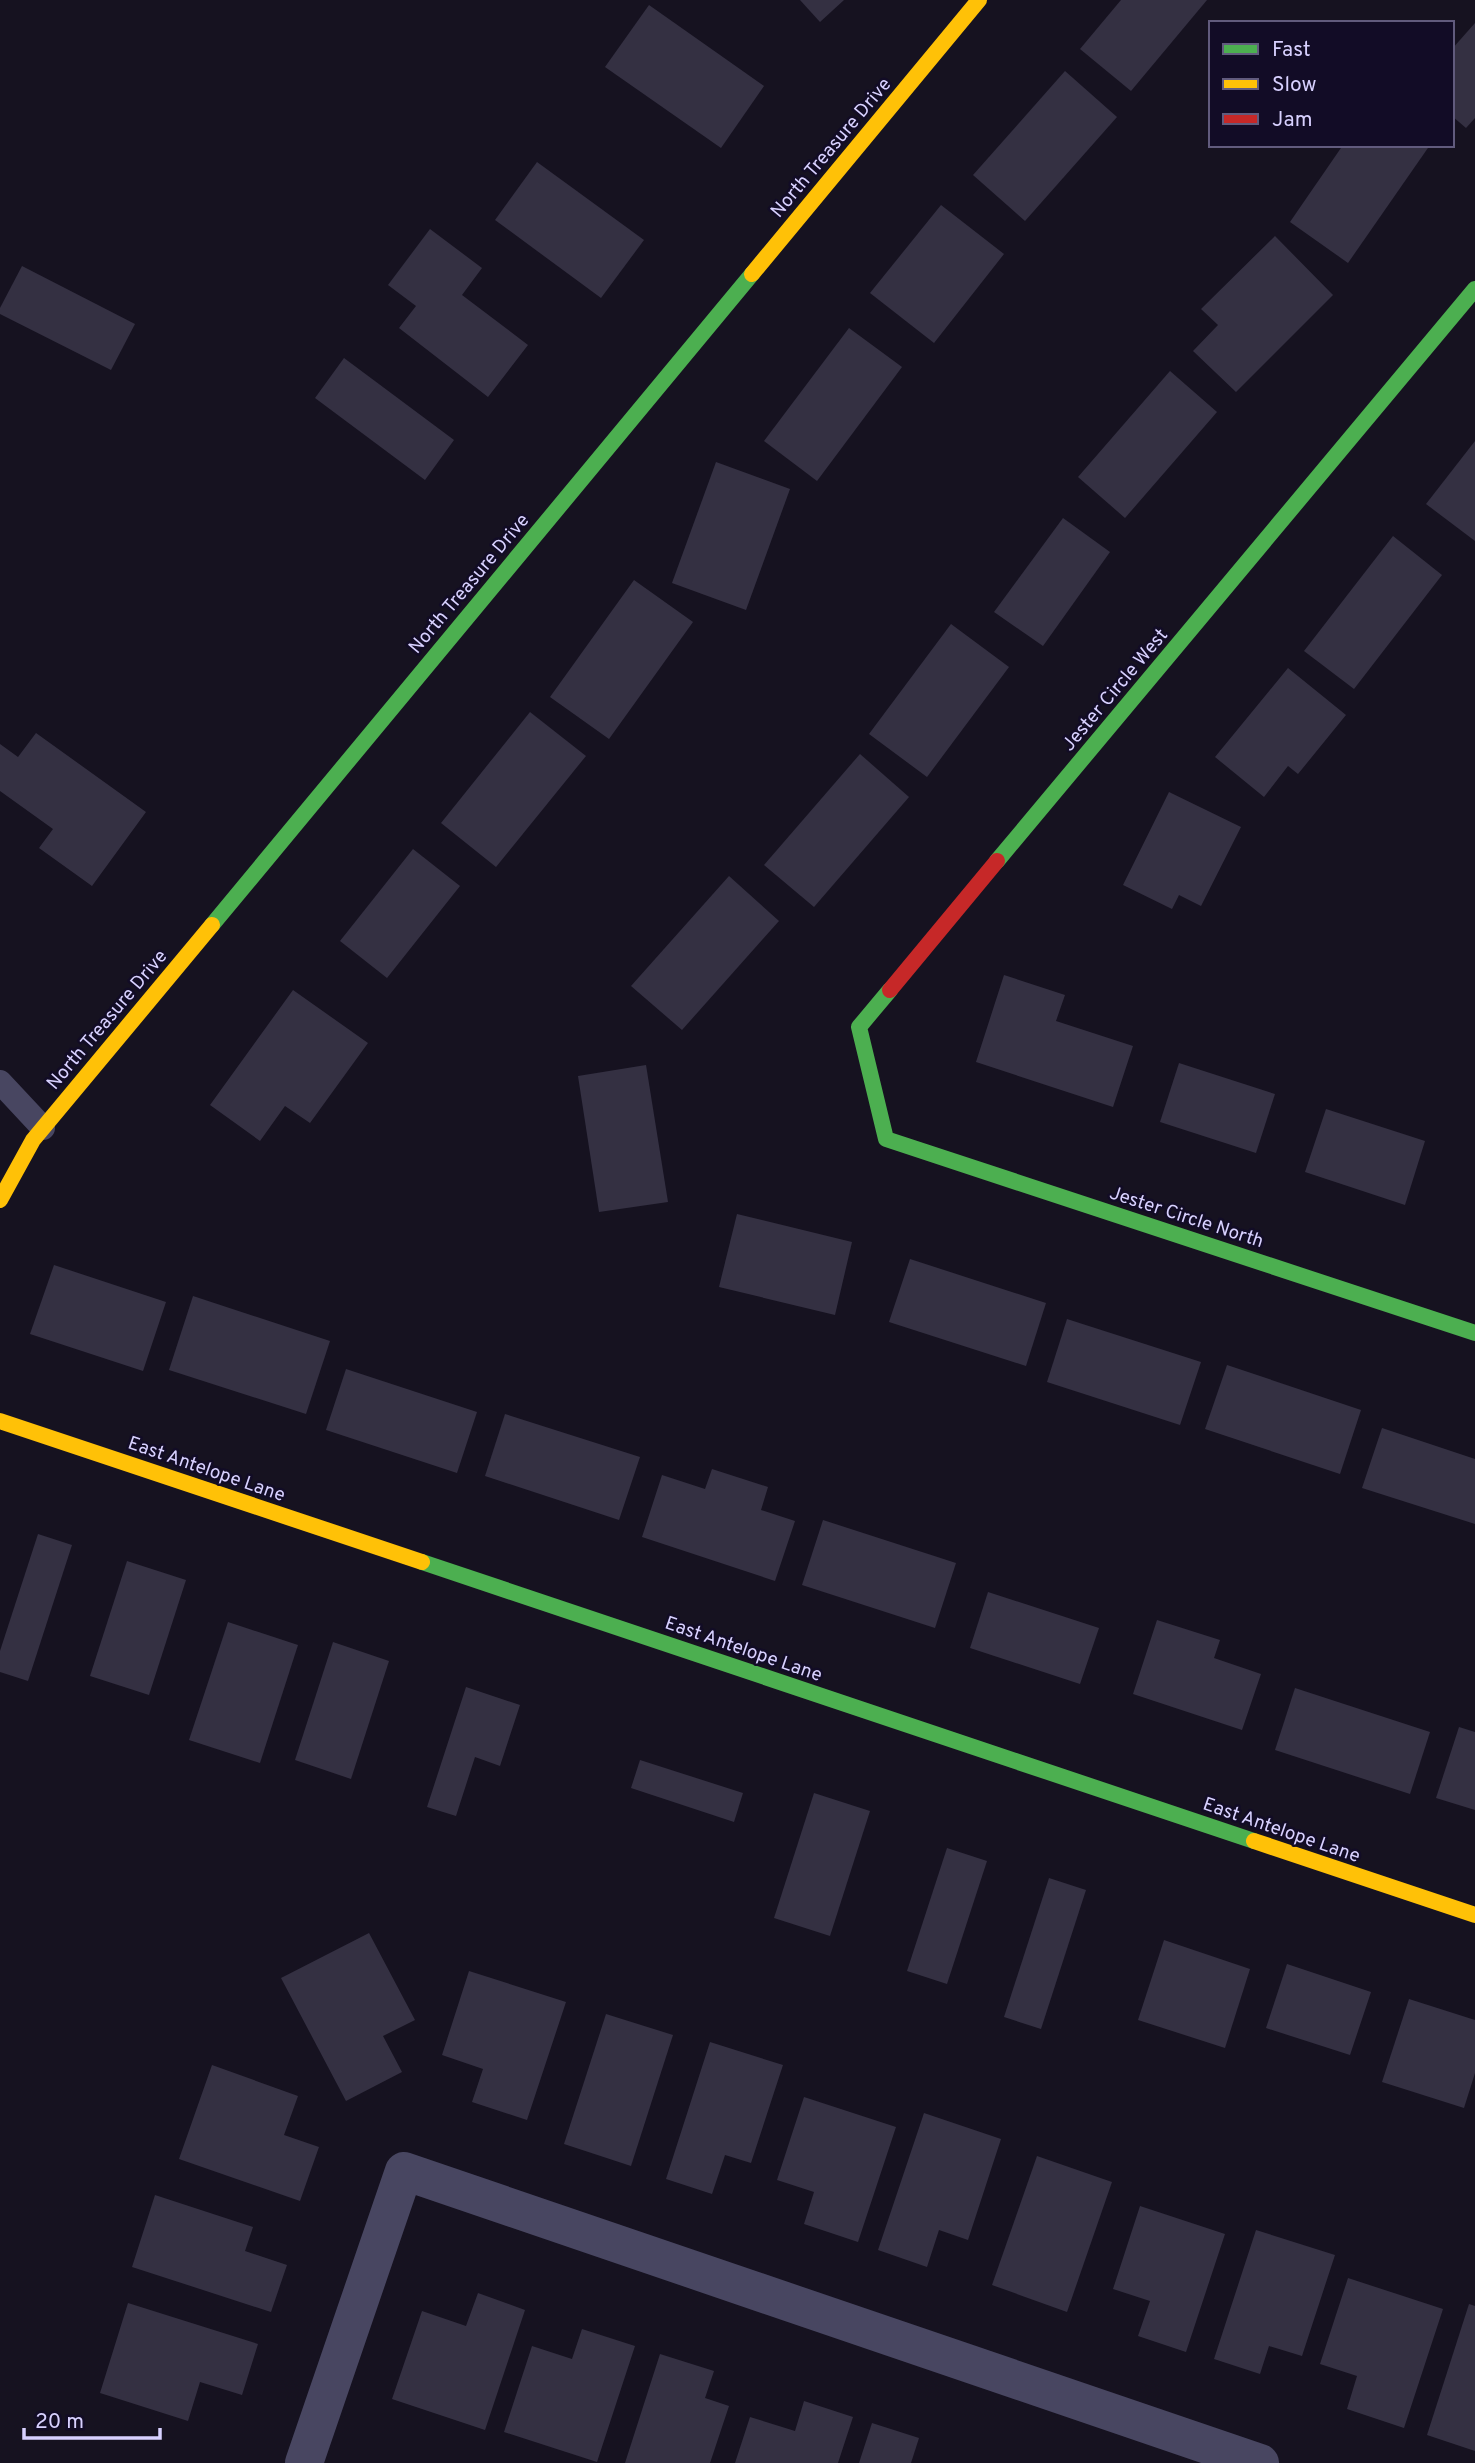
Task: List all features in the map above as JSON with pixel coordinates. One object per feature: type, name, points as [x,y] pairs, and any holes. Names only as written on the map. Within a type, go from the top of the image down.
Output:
[{"type":"street","name":"North Treasure Drive","points":[[0,1200],[33,1140],[979,0]]},
{"type":"street","name":"Jester Circle West","points":[[886,1139],[859,1027],[1475,289]]},
{"type":"street","name":"Jester Circle North","points":[[886,1139],[1475,1333]]},
{"type":"street","name":"East Antelope Lane","points":[[0,1421],[1475,1915]]},
{"type":"street","points":[[304,2463],[404,2171],[1260,2463]]},
{"type":"lane","points":[[0,1082],[43,1128]]},
{"type":"building","points":[[800,0],[844,0],[820,22]]},
{"type":"building","points":[[1121,0],[1207,0],[1131,91],[1080,49]]},
{"type":"building","points":[[649,5],[764,86],[721,148],[605,67]]},
{"type":"building","points":[[1475,23],[1475,118],[1466,128],[1454,118],[1454,47]]},
{"type":"building","points":[[1065,71],[1117,117],[1025,221],[973,175]]},
{"type":"building","points":[[1342,147],[1429,147],[1348,263],[1290,222]]},
{"type":"building","points":[[537,162],[644,240],[601,298],[495,220]]},
{"type":"building","points":[[941,205],[1004,254],[934,343],[870,293]]},
{"type":"building","points":[[430,229],[482,268],[462,295],[528,345],[488,397],[399,328],[416,306],[388,285]]},
{"type":"building","points":[[1275,236],[1333,295],[1236,392],[1193,351],[1218,325],[1201,309]]},
{"type":"building","points":[[22,266],[135,324],[111,370],[0,314],[0,308]]},
{"type":"building","points":[[849,328],[902,367],[817,481],[764,441]]},
{"type":"building","points":[[344,358],[454,440],[425,480],[315,398]]},
{"type":"building","points":[[1170,371],[1217,412],[1125,518],[1078,477]]},
{"type":"building","points":[[1475,441],[1475,541],[1426,504]]},
{"type":"building","points":[[716,462],[790,489],[746,610],[672,583]]},
{"type":"building","points":[[1063,518],[1110,552],[1043,646],[994,612]]},
{"type":"building","points":[[1393,536],[1442,575],[1354,689],[1304,651]]},
{"type":"building","points":[[634,580],[693,622],[609,739],[550,697]]},
{"type":"building","points":[[951,624],[1009,667],[927,777],[869,734]]},
{"type":"building","points":[[1288,668],[1346,715],[1298,774],[1288,766],[1264,797],[1215,757]]},
{"type":"building","points":[[530,712],[586,756],[496,867],[441,823]]},
{"type":"building","points":[[36,733],[146,812],[92,886],[39,848],[53,829],[0,791],[0,744],[18,757]]},
{"type":"building","points":[[860,754],[909,797],[814,907],[764,865]]},
{"type":"building","points":[[1169,792],[1241,827],[1201,906],[1179,895],[1172,909],[1123,885]]},
{"type":"building","points":[[413,849],[460,886],[387,978],[340,941]]},
{"type":"building","points":[[729,876],[779,921],[682,1030],[631,986]]},
{"type":"building","points":[[1004,975],[1065,995],[1056,1021],[1133,1046],[1113,1107],[976,1062]]},
{"type":"building","points":[[293,990],[368,1043],[310,1123],[285,1106],[260,1141],[210,1105]]},
{"type":"building","points":[[1179,1063],[1275,1094],[1256,1153],[1160,1122]]},
{"type":"building","points":[[646,1065],[668,1202],[599,1212],[578,1076]]},
{"type":"building","points":[[1326,1109],[1425,1141],[1405,1205],[1305,1172]]},
{"type":"building","points":[[737,1214],[852,1242],[835,1315],[719,1287]]},
{"type":"building","points":[[910,1259],[1046,1303],[1026,1366],[889,1322]]},
{"type":"building","points":[[54,1265],[166,1302],[143,1371],[30,1334]]},
{"type":"building","points":[[193,1296],[330,1341],[306,1414],[169,1370]]},
{"type":"building","points":[[1067,1319],[1201,1362],[1180,1425],[1047,1382]]},
{"type":"building","points":[[1227,1365],[1361,1410],[1340,1474],[1205,1429]]},
{"type":"building","points":[[346,1369],[477,1412],[457,1473],[326,1430]]},
{"type":"building","points":[[505,1414],[640,1457],[619,1520],[485,1476]]},
{"type":"building","points":[[1382,1428],[1475,1459],[1475,1524],[1362,1488]]},
{"type":"building","points":[[712,1469],[768,1487],[761,1510],[795,1521],[775,1581],[642,1537],[662,1475],[705,1489]]},
{"type":"building","points":[[823,1520],[956,1563],[935,1628],[802,1585]]},
{"type":"building","points":[[38,1534],[72,1545],[28,1681],[0,1672],[0,1651]]},
{"type":"building","points":[[127,1561],[186,1580],[149,1695],[90,1676]]},
{"type":"building","points":[[988,1592],[1099,1628],[1080,1684],[970,1648]]},
{"type":"building","points":[[1157,1620],[1220,1640],[1214,1658],[1261,1674],[1242,1730],[1133,1694]]},
{"type":"building","points":[[228,1622],[298,1645],[260,1763],[189,1740]]},
{"type":"building","points":[[333,1642],[389,1661],[351,1779],[295,1760]]},
{"type":"building","points":[[466,1687],[520,1705],[500,1766],[475,1757],[456,1816],[427,1807]]},
{"type":"building","points":[[1295,1688],[1430,1732],[1410,1794],[1275,1750]]},
{"type":"building","points":[[1459,1727],[1475,1732],[1475,1810],[1436,1798]]},
{"type":"building","points":[[640,1760],[743,1793],[734,1822],[631,1788]]},
{"type":"building","points":[[814,1793],[870,1811],[830,1936],[774,1918]]},
{"type":"building","points":[[947,1848],[987,1861],[947,1984],[907,1971]]},
{"type":"building","points":[[1049,1878],[1086,1890],[1041,2029],[1004,2017]]},
{"type":"building","points":[[369,1933],[415,2020],[383,2036],[402,2072],[346,2101],[281,1978]]},
{"type":"building","points":[[1164,1940],[1250,1969],[1225,2048],[1138,2020]]},
{"type":"building","points":[[1287,1964],[1371,1992],[1350,2055],[1266,2028]]},
{"type":"building","points":[[469,1971],[566,2002],[527,2120],[472,2102],[483,2069],[442,2055]]},
{"type":"building","points":[[1409,1999],[1475,2020],[1475,2073],[1464,2108],[1382,2082]]},
{"type":"building","points":[[606,2014],[673,2035],[631,2166],[564,2144]]},
{"type":"building","points":[[710,2042],[783,2065],[751,2163],[725,2155],[712,2194],[666,2179]]},
{"type":"building","points":[[212,2065],[298,2096],[284,2135],[319,2147],[300,2201],[179,2159]]},
{"type":"building","points":[[804,2097],[896,2127],[858,2242],[804,2224],[814,2192],[777,2180]]},
{"type":"building","points":[[924,2113],[1001,2139],[968,2240],[939,2230],[927,2267],[878,2250]]},
{"type":"building","points":[[1037,2156],[1112,2182],[1067,2312],[992,2285]]},
{"type":"building","points":[[155,2195],[253,2227],[245,2251],[287,2265],[271,2312],[132,2267]]},
{"type":"building","points":[[1140,2206],[1225,2234],[1186,2352],[1138,2336],[1150,2301],[1113,2289]]},
{"type":"building","points":[[1256,2230],[1335,2255],[1302,2356],[1269,2346],[1260,2374],[1214,2359]]},
{"type":"building","points":[[1348,2278],[1443,2309],[1404,2428],[1347,2409],[1357,2376],[1320,2364]]},
{"type":"building","points":[[478,2293],[525,2310],[485,2430],[392,2399],[422,2311],[466,2326]]},
{"type":"building","points":[[128,2303],[258,2344],[242,2395],[200,2382],[188,2421],[100,2393]]},
{"type":"building","points":[[1469,2304],[1475,2306],[1475,2451],[1427,2435]]},
{"type":"building","points":[[582,2329],[635,2346],[597,2462],[504,2432],[532,2346],[572,2359]]},
{"type":"building","points":[[660,2354],[714,2371],[705,2398],[729,2406],[710,2463],[625,2463]]},
{"type":"building","points":[[804,2401],[853,2417],[838,2463],[735,2463],[750,2417],[795,2431]]},
{"type":"building","points":[[872,2423],[919,2438],[911,2463],[859,2463]]},
{"type":"traffic: fast","points":[[212,925],[752,274]]},
{"type":"traffic: fast","points":[[997,861],[1475,289]]},
{"type":"traffic: fast","points":[[890,990],[859,1027],[886,1139],[1475,1333]]},
{"type":"traffic: fast","points":[[422,1562],[1254,1841]]},
{"type":"traffic: slow","points":[[752,274],[979,0]]},
{"type":"traffic: slow","points":[[0,1200],[33,1140],[212,925]]},
{"type":"traffic: slow","points":[[0,1421],[422,1562]]},
{"type":"traffic: slow","points":[[1254,1841],[1475,1915]]},
{"type":"traffic: jam","points":[[890,990],[997,861]]}]
